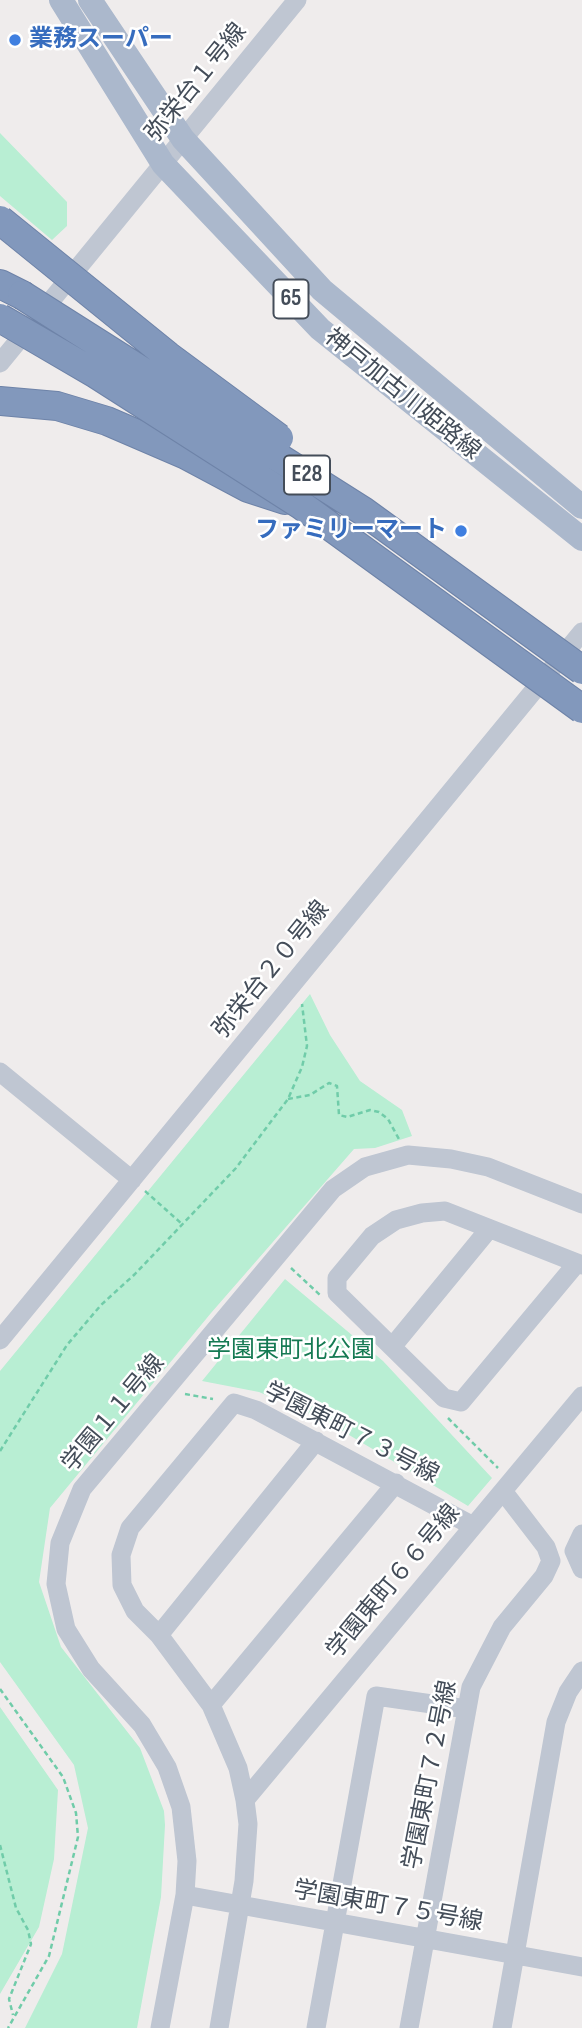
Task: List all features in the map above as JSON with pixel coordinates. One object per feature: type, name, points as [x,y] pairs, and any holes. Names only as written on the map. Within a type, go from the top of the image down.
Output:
[{"type":"highway","points":[[0,220],[168,356],[310,460],[363,511]]},
{"type":"highway","name":"E28","points":[[11,289],[363,511],[582,670]]},
{"type":"highway","name":"E28","points":[[0,318],[96,374],[301,505],[582,709]]},
{"type":"highway","points":[[0,401],[57,406],[107,421],[186,455],[248,488],[301,505]]},
{"type":"main road","name":"神戸加古川姫路線","points":[[61,0],[163,164],[320,329],[582,540]]},
{"type":"main road","name":"神戸加古川姫路線","points":[[90,0],[183,139],[322,290],[582,507]]},
{"type":"street","name":"弥栄台１号線","points":[[163,164],[297,0]]},
{"type":"street","points":[[0,363],[163,164]]},
{"type":"street","name":"弥栄台２０号線","points":[[0,1340],[582,632]]},
{"type":"street","points":[[0,1072],[132,1180]]},
{"type":"street","name":"学園１１号線","points":[[160,2028],[185,1895],[187,1861],[181,1807],[167,1767],[142,1725],[91,1669],[66,1629],[56,1584],[60,1544],[82,1489],[333,1189],[365,1167],[408,1155],[451,1159],[488,1167],[582,1204]]},
{"type":"street","points":[[445,1211],[580,1264],[461,1402],[444,1398],[337,1293],[337,1278],[372,1236],[396,1220],[445,1211]]},
{"type":"street","points":[[392,1347],[489,1229]]},
{"type":"street","name":"学園東町６６号線","points":[[245,1800],[582,1396]]},
{"type":"street","name":"学園東町７３号線","points":[[219,2028],[247,1851],[245,1800],[238,1768],[211,1705],[159,1635],[135,1611],[122,1585],[121,1555],[130,1528],[233,1403],[256,1410],[473,1526]]},
{"type":"street","points":[[159,1635],[316,1441]]},
{"type":"street","points":[[211,1705],[396,1483]]},
{"type":"street","name":"学園東町７２号線","points":[[409,2028],[471,1686],[483,1658],[502,1627],[544,1576],[551,1561],[546,1547],[507,1486]]},
{"type":"street","points":[[582,1534],[574,1551],[582,1569]]},
{"type":"street","points":[[502,2028],[556,1722],[568,1692],[582,1671]]},
{"type":"street","points":[[316,2028],[376,1696],[467,1709]]},
{"type":"street","name":"学園東町７５号線","points":[[185,1895],[582,1967]]},
{"type":"path","points":[[1,1449],[67,1345],[101,1305],[236,1168],[288,1099],[302,1067],[307,1045],[302,1004]]},
{"type":"path","points":[[288,1099],[310,1095],[328,1083],[337,1086],[339,1115],[347,1117],[370,1110],[379,1112],[395,1127],[408,1155]]},
{"type":"path","points":[[132,1180],[182,1224]]},
{"type":"path","points":[[277,1255],[327,1301]]},
{"type":"path","points":[[166,1390],[233,1403]]},
{"type":"path","points":[[449,1418],[507,1486]]},
{"type":"path","points":[[0,1689],[63,1777],[76,1813],[78,1837],[49,1956],[8,2028]]},
{"type":"path","points":[[0,1845],[16,1908],[28,1930],[31,1944],[9,1999],[13,2015]]},
{"type":"green space","points":[[0,133],[67,202],[67,226],[52,240],[0,196]]},
{"type":"green space","points":[[310,994],[330,1035],[360,1081],[402,1110],[412,1136],[375,1148],[354,1149],[211,1313],[50,1508],[39,1582],[61,1647],[140,1748],[164,1811],[165,1825],[161,1897],[137,2028],[25,2028],[62,1954],[88,1828],[74,1765],[0,1662],[0,1371]]},
{"type":"green space","name":"学園東町北公園","points":[[285,1279],[383,1361],[492,1478],[468,1506],[324,1420],[259,1392],[202,1381]]},
{"type":"green space","points":[[0,1707],[58,1790],[54,1859],[39,1927],[0,1994]]},
{"type":"place","name":"業務スーパー","points":[[15,40]]},
{"type":"place","name":"ファミリーマート","points":[[461,531]]}]
